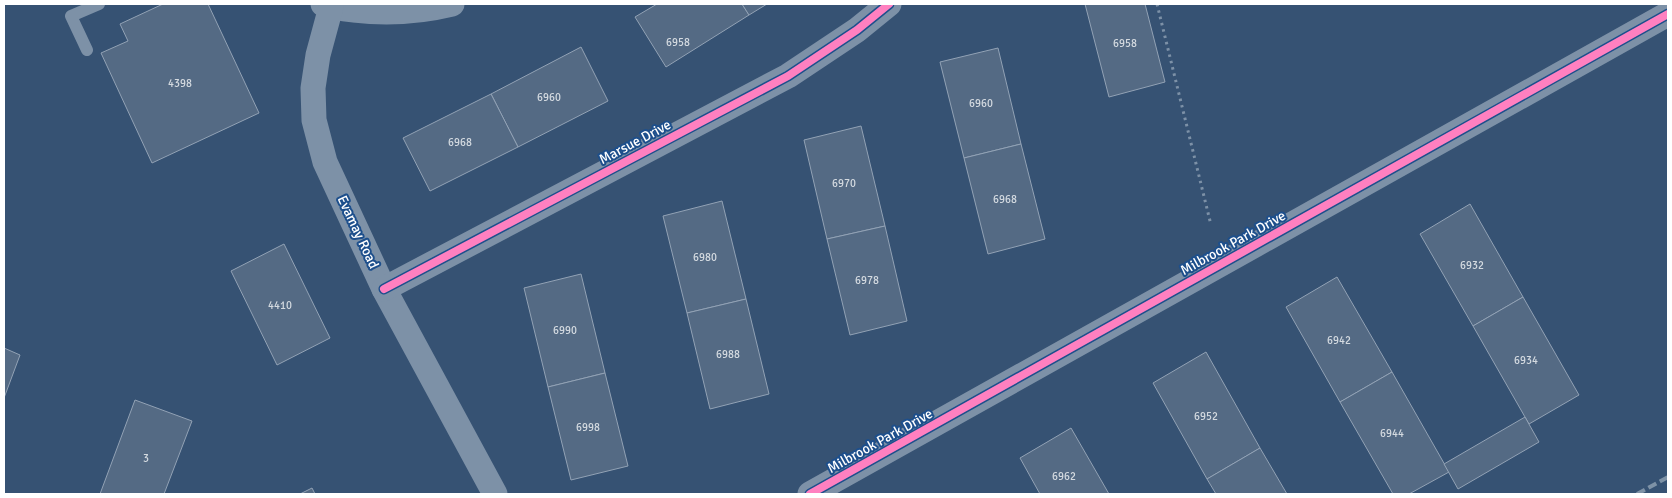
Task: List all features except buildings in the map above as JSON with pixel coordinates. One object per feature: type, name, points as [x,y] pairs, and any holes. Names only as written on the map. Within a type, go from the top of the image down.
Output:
[{"type":"street","points":[[327,5],[376,13],[412,12],[452,4]]},
{"type":"street","name":"Marsue Drive","points":[[384,289],[788,76],[857,30],[889,4]]},
{"type":"street","name":"Evamay Road","points":[[327,5],[313,88],[314,120],[325,162],[384,289],[495,494]]},
{"type":"street","name":"Milbrook Park Drive","points":[[810,494],[1668,14]]},
{"type":"lane","points":[[87,50],[71,16],[100,4]]},
{"type":"path","points":[[1157,4],[1211,225]]},
{"type":"railway","points":[[1637,494],[1668,477]]},
{"type":"cycle path","points":[[384,289],[788,76],[857,30],[889,4]]},
{"type":"cycle path","points":[[810,494],[1668,14]]}]
